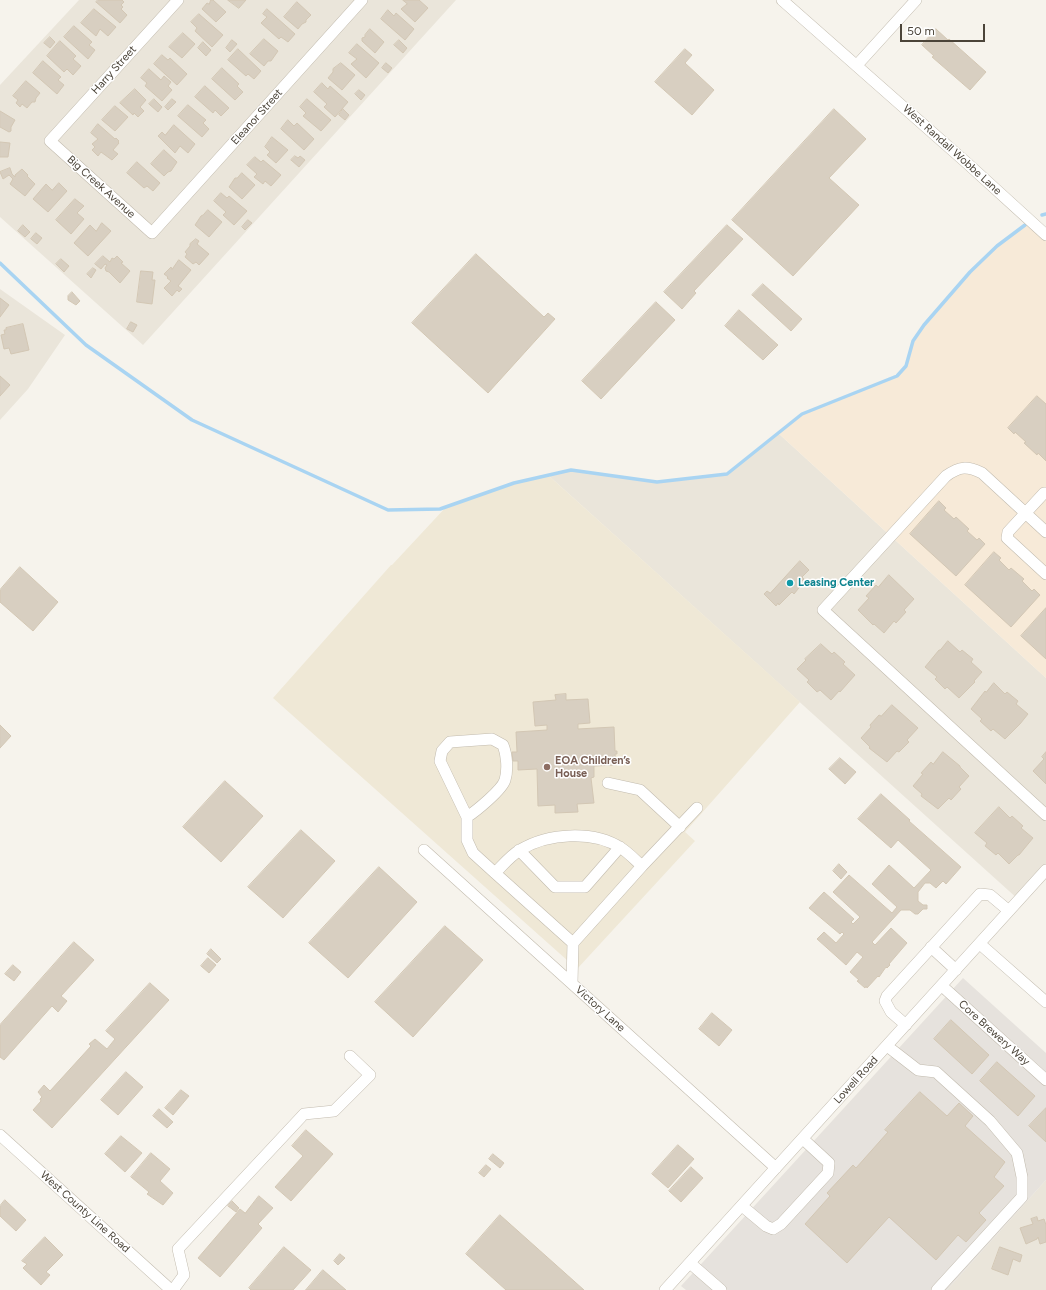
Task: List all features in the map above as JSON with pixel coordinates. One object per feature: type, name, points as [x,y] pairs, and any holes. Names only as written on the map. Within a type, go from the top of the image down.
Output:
[{"type":"street","name":"Harry Street","points":[[50,140],[178,0]]},
{"type":"street","name":"Eleanor Street","points":[[152,233],[362,0]]},
{"type":"street","name":"West Randall Wobbe Lane","points":[[782,0],[857,65],[1046,235]]},
{"type":"street","points":[[857,65],[916,0]]},
{"type":"street","name":"Big Creek Avenue","points":[[50,140],[152,233]]},
{"type":"street","points":[[1046,532],[982,473],[972,468],[954,470],[946,476],[823,610],[1046,815]]},
{"type":"street","points":[[1046,493],[1044,493],[1008,532],[1007,538],[1046,574]]},
{"type":"street","points":[[467,817],[484,805],[505,781],[507,755],[503,745],[492,739],[450,742],[442,750],[440,761],[467,817],[467,840],[473,853],[573,943]]},
{"type":"street","points":[[608,783],[640,790],[680,827]]},
{"type":"street","points":[[572,983],[573,943],[642,866],[697,808]]},
{"type":"street","points":[[495,873],[506,861],[520,850],[536,841],[556,837],[580,836],[604,840],[620,847],[642,866]]},
{"type":"street","points":[[520,850],[555,887],[585,887],[620,847]]},
{"type":"street","name":"Victory Lane","points":[[424,850],[776,1168]]},
{"type":"street","name":"Lowell Road","points":[[665,1290],[1046,870]]},
{"type":"street","points":[[906,1025],[891,1012],[885,1002],[887,996],[931,947],[980,894],[990,895],[1009,912]]},
{"type":"street","points":[[980,944],[1046,1002]]},
{"type":"street","points":[[931,947],[956,970]]},
{"type":"street","name":"Core Brewery Way","points":[[942,986],[1046,1080]]},
{"type":"street","points":[[887,1046],[918,1070],[936,1072],[990,1121],[1018,1153],[1022,1177],[1022,1197],[937,1290]]},
{"type":"street","points":[[172,1290],[184,1275],[178,1249],[304,1114],[334,1110],[370,1075],[350,1056]]},
{"type":"street","name":"West County Line Road","points":[[0,1135],[172,1290]]},
{"type":"street","points":[[742,1206],[766,1226],[773,1228],[781,1224],[828,1173],[829,1163],[803,1139]]},
{"type":"street","points":[[690,1263],[721,1290]]},
{"type":"shaded area","points":[[79,0],[456,0],[143,345],[0,217],[0,85]]},
{"type":"shaded area","points":[[1031,221],[1046,235],[1046,678],[778,433],[802,414],[897,376],[906,366],[913,341],[941,305],[970,272],[997,246]]},
{"type":"shaded area","points":[[0,289],[65,335],[28,389],[0,420]]},
{"type":"shaded area","points":[[778,433],[1046,678],[1046,870],[1019,900],[548,475],[571,470],[657,482],[727,474]]},
{"type":"shaded area","name":"EOA Children’s House","points":[[548,475],[800,702],[685,832],[695,841],[577,969],[273,698],[391,565],[446,507],[514,483]]},
{"type":"shaded area","points":[[963,978],[1046,1053],[1046,1180],[947,1290],[686,1290],[681,1286]]},
{"type":"shaded area","points":[[1046,1180],[1046,1290],[947,1290]]},
{"type":"building","points":[[98,0],[122,0],[124,2],[121,5],[123,7],[121,9],[127,15],[120,23],[96,2]]},
{"type":"building","points":[[211,0],[213,0],[226,12],[216,22],[202,9],[207,3],[209,4]]},
{"type":"building","points":[[228,0],[246,0],[239,8]]},
{"type":"building","points":[[403,0],[419,0],[428,8],[415,22],[401,9],[407,4]]},
{"type":"building","points":[[297,2],[311,15],[298,29],[284,17]]},
{"type":"building","points":[[94,9],[116,27],[108,36],[100,29],[96,36],[81,23]]},
{"type":"building","points":[[267,9],[295,34],[288,42],[281,37],[279,39],[261,23],[267,17],[263,14]]},
{"type":"building","points":[[388,10],[394,16],[396,13],[414,29],[405,40],[381,19]]},
{"type":"building","points":[[199,14],[223,35],[212,47],[195,31],[197,28],[191,22]]},
{"type":"building","points":[[74,26],[92,42],[89,45],[95,50],[88,59],[64,37]]},
{"type":"building","points":[[370,29],[384,42],[375,53],[362,41],[362,38],[365,37]]},
{"type":"building","points":[[936,29],[986,72],[970,90],[932,57],[934,56],[922,45]]},
{"type":"building","points":[[183,33],[195,44],[182,58],[169,47]]},
{"type":"building","points":[[50,37],[55,42],[50,48],[44,43]]},
{"type":"building","points":[[264,39],[278,51],[271,61],[268,61],[264,66],[250,54]]},
{"type":"building","points":[[232,40],[237,44],[230,52],[226,48]]},
{"type":"building","points":[[399,40],[407,48],[403,53],[394,45]]},
{"type":"building","points":[[60,41],[76,56],[73,59],[81,66],[73,75],[67,69],[64,72],[47,56]]},
{"type":"building","points":[[203,42],[211,50],[206,56],[198,48]]},
{"type":"building","points":[[357,44],[379,63],[366,78],[351,64],[357,59],[349,53]]},
{"type":"building","points":[[238,49],[261,71],[254,79],[248,74],[246,76],[228,60]]},
{"type":"building","points":[[685,49],[692,55],[685,63],[714,90],[692,115],[655,82]]},
{"type":"building","points":[[162,55],[168,60],[170,58],[187,74],[177,85],[154,64]]},
{"type":"building","points":[[43,61],[61,77],[58,80],[64,85],[57,94],[33,73]]},
{"type":"building","points":[[341,63],[355,75],[342,90],[328,78],[333,72],[333,69]]},
{"type":"building","points":[[386,63],[392,68],[388,73],[382,68]]},
{"type":"building","points":[[222,68],[239,84],[237,86],[243,92],[235,100],[212,79]]},
{"type":"building","points":[[149,69],[161,80],[164,76],[171,82],[168,86],[172,90],[162,101],[145,86],[147,83],[141,78]]},
{"type":"building","points":[[26,81],[40,93],[35,102],[32,102],[27,108],[22,104],[20,107],[16,103],[18,100],[13,96]]},
{"type":"building","points":[[322,83],[328,89],[330,86],[348,102],[335,117],[324,107],[327,104],[314,92]]},
{"type":"building","points":[[205,86],[229,108],[221,116],[215,110],[213,113],[195,97]]},
{"type":"building","points":[[135,89],[146,100],[140,107],[144,111],[138,117],[134,113],[133,115],[120,103]]},
{"type":"building","points":[[359,90],[365,95],[361,100],[355,94]]},
{"type":"building","points":[[154,99],[162,107],[158,112],[149,104]]},
{"type":"building","points":[[172,99],[176,102],[168,110],[165,107]]},
{"type":"building","points":[[307,99],[331,120],[321,131],[303,116],[306,113],[300,107]]},
{"type":"building","points":[[188,105],[206,120],[203,123],[209,129],[202,137],[178,116]]},
{"type":"building","points":[[115,106],[128,117],[115,131],[102,120]]},
{"type":"building","points":[[343,109],[349,115],[345,120],[339,115]]},
{"type":"building","points":[[834,109],[866,139],[829,178],[859,205],[793,276],[732,220]]},
{"type":"building","points":[[0,111],[15,120],[11,127],[11,131],[9,132],[0,127]]},
{"type":"building","points":[[288,120],[294,126],[297,123],[314,139],[304,150],[281,129]]},
{"type":"building","points":[[98,124],[119,141],[113,150],[118,154],[112,160],[101,152],[98,156],[92,150],[95,147],[92,144],[98,139],[91,133]]},
{"type":"building","points":[[174,125],[195,144],[188,153],[180,146],[175,153],[158,136],[162,132],[165,135]]},
{"type":"building","points":[[272,137],[288,150],[276,163],[267,155],[270,152],[265,147]]},
{"type":"building","points":[[0,142],[10,143],[8,157],[0,157]]},
{"type":"building","points":[[164,150],[177,162],[171,171],[164,176],[151,164]]},
{"type":"building","points":[[295,156],[298,158],[300,156],[305,160],[299,167],[291,160]]},
{"type":"building","points":[[255,157],[261,162],[263,160],[281,175],[271,186],[265,181],[263,184],[254,177],[257,174],[247,165]]},
{"type":"building","points":[[137,162],[160,183],[153,191],[147,186],[144,188],[127,173]]},
{"type":"building","points":[[10,168],[15,177],[15,175],[22,169],[35,184],[25,196],[10,184],[13,179],[9,175],[3,179],[0,172]]},
{"type":"building","points":[[242,173],[255,185],[242,199],[229,187],[235,178]]},
{"type":"building","points":[[59,183],[67,191],[48,212],[33,199],[46,184],[52,190]]},
{"type":"building","points":[[221,193],[227,198],[229,196],[247,211],[234,225],[223,215],[226,212],[214,201]]},
{"type":"building","points":[[75,199],[84,206],[77,213],[84,219],[71,234],[56,220]]},
{"type":"building","points":[[208,210],[222,222],[209,237],[195,225],[201,216]]},
{"type":"building","points":[[248,220],[252,223],[245,230],[242,227]]},
{"type":"building","points":[[102,223],[111,231],[88,256],[74,243],[90,225],[96,231]]},
{"type":"building","points":[[23,225],[30,232],[25,237],[18,231]]},
{"type":"building","points":[[727,225],[743,239],[694,291],[696,293],[682,309],[664,292]]},
{"type":"building","points":[[36,233],[42,238],[37,244],[31,239]]},
{"type":"building","points":[[196,239],[199,241],[197,244],[209,254],[199,265],[196,262],[193,264],[185,257],[187,254],[185,252],[190,244]]},
{"type":"building","points":[[476,254],[544,317],[548,313],[555,319],[488,393],[412,323]]},
{"type":"building","points":[[103,256],[110,262],[112,258],[114,259],[117,256],[123,262],[121,263],[130,271],[120,283],[106,271],[105,268],[107,265],[105,264],[101,269],[95,264]]},
{"type":"building","points":[[61,259],[69,266],[64,272],[56,264]]},
{"type":"building","points":[[179,260],[191,270],[178,286],[182,289],[179,292],[177,290],[172,296],[164,288],[171,281],[164,274],[171,267],[172,269]]},
{"type":"building","points":[[93,268],[96,270],[91,278],[87,274]]},
{"type":"building","points":[[141,271],[153,272],[152,280],[155,280],[152,304],[137,302]]},
{"type":"building","points":[[763,284],[802,319],[791,331],[752,295]]},
{"type":"building","points":[[72,292],[80,301],[76,305],[68,300],[68,296]]},
{"type":"building","points":[[0,298],[9,305],[0,317]]},
{"type":"building","points":[[656,302],[675,320],[601,399],[582,381]]},
{"type":"building","points":[[739,310],[778,345],[763,360],[725,326]]},
{"type":"building","points":[[131,322],[137,325],[133,332],[127,329]]},
{"type":"building","points":[[23,324],[29,350],[11,354],[9,348],[4,349],[1,335],[5,334],[4,330],[6,330],[6,328]]},
{"type":"building","points":[[0,376],[10,385],[0,396]]},
{"type":"building","points":[[1037,396],[1046,404],[1046,461],[1024,443],[1026,442],[1015,432],[1014,434],[1008,428]]},
{"type":"building","points":[[939,501],[946,508],[944,510],[954,519],[956,517],[969,529],[967,531],[977,540],[979,538],[985,544],[956,576],[910,534]]},
{"type":"building","points":[[994,552],[1001,558],[999,560],[1009,570],[1011,568],[1024,579],[1022,581],[1032,591],[1034,589],[1040,595],[1011,627],[965,585]]},
{"type":"building","name":"Leasing Center","points":[[800,561],[809,570],[802,577],[804,579],[800,583],[802,584],[794,594],[792,592],[779,605],[778,603],[776,606],[764,594],[767,591],[770,593]]},
{"type":"building","points":[[20,567],[58,602],[33,631],[0,602],[0,590]]},
{"type":"building","points":[[889,575],[914,599],[904,610],[906,612],[896,623],[894,621],[884,633],[874,624],[873,625],[858,610],[869,598],[866,596],[876,585],[878,587]]},
{"type":"building","points":[[1046,608],[1046,659],[1021,636]]},
{"type":"building","points":[[948,641],[960,652],[962,650],[973,659],[971,662],[982,672],[974,681],[975,682],[959,698],[947,687],[945,689],[935,679],[937,677],[925,667]]},
{"type":"building","points":[[821,644],[832,654],[834,652],[845,662],[843,664],[855,675],[831,700],[820,690],[817,692],[807,682],[809,680],[797,669]]},
{"type":"building","points":[[994,683],[1005,694],[1007,692],[1018,701],[1016,704],[1028,714],[1005,739],[993,729],[991,731],[980,721],[982,719],[971,709],[985,691],[986,692]]},
{"type":"building","points":[[566,694],[566,700],[588,699],[590,723],[578,724],[578,729],[614,727],[615,751],[617,751],[617,754],[615,754],[616,765],[594,766],[594,777],[591,778],[594,803],[577,804],[578,812],[555,813],[555,805],[538,806],[537,769],[518,770],[518,761],[513,761],[512,752],[517,752],[516,732],[547,730],[547,725],[535,726],[533,702],[556,700],[555,695]]},
{"type":"building","points":[[892,705],[918,728],[907,740],[909,742],[899,752],[897,751],[887,762],[869,748],[870,747],[861,738],[879,715],[881,716]]},
{"type":"building","points":[[0,725],[11,736],[0,748]]},
{"type":"building","points":[[943,752],[960,766],[969,776],[959,787],[961,789],[951,800],[949,798],[938,809],[921,796],[922,794],[913,786],[923,774],[921,773],[931,762],[933,764]]},
{"type":"building","points":[[1046,752],[1046,784],[1033,771],[1044,759],[1042,757]]},
{"type":"building","points":[[840,758],[856,772],[845,784],[829,769]]},
{"type":"building","points":[[225,781],[263,816],[221,862],[183,827]]},
{"type":"building","points":[[881,794],[961,867],[946,884],[943,881],[936,888],[930,883],[925,883],[918,892],[918,901],[923,905],[927,905],[927,909],[923,909],[918,914],[915,914],[910,910],[901,910],[872,942],[875,945],[891,928],[907,943],[879,977],[878,976],[867,988],[866,986],[865,988],[850,972],[863,957],[857,952],[846,965],[817,939],[824,932],[836,943],[844,934],[842,932],[840,934],[809,908],[824,892],[854,919],[851,922],[853,924],[860,917],[833,892],[849,875],[892,913],[897,907],[872,884],[889,865],[914,888],[931,870],[898,840],[891,848],[858,819]]},
{"type":"building","points":[[999,807],[1010,818],[1012,816],[1023,826],[1021,828],[1033,838],[1019,855],[1009,864],[998,853],[996,855],[985,846],[987,843],[975,833]]},
{"type":"building","points":[[301,830],[335,861],[283,918],[248,887]]},
{"type":"building","points":[[839,864],[847,872],[841,879],[833,871]]},
{"type":"building","points":[[379,867],[417,902],[348,978],[309,943]]},
{"type":"building","points":[[445,926],[483,960],[413,1037],[375,1002]]},
{"type":"building","points":[[74,942],[94,960],[61,996],[67,1001],[58,1012],[52,1006],[4,1060],[0,1057],[0,1025]]},
{"type":"building","points":[[211,949],[221,959],[217,963],[207,954]]},
{"type":"building","points":[[208,958],[216,965],[209,973],[201,966]]},
{"type":"building","points":[[13,965],[21,972],[14,981],[5,974]]},
{"type":"building","points":[[150,983],[169,1000],[52,1128],[33,1110],[41,1101],[40,1099],[42,1097],[38,1092],[44,1085],[50,1091],[91,1046],[89,1044],[95,1039],[107,1049],[115,1039],[106,1031]]},
{"type":"building","points":[[712,1013],[732,1030],[719,1046],[699,1029]]},
{"type":"building","points":[[951,1020],[989,1055],[972,1074],[934,1039]]},
{"type":"building","points":[[997,1062],[1035,1096],[1018,1116],[980,1081]]},
{"type":"building","points":[[126,1072],[143,1087],[118,1115],[101,1100]]},
{"type":"building","points":[[181,1090],[189,1096],[173,1115],[165,1108]]},
{"type":"building","points":[[920,1092],[947,1116],[959,1103],[973,1116],[965,1126],[1005,1162],[994,1177],[1004,1186],[979,1213],[986,1220],[966,1242],[958,1235],[936,1260],[889,1217],[847,1263],[805,1224],[830,1196],[827,1193],[853,1165],[856,1168],[888,1132],[885,1130]]},
{"type":"building","points":[[1046,1108],[1046,1142],[1029,1126]]},
{"type":"building","points":[[159,1109],[173,1122],[167,1128],[153,1116]]},
{"type":"building","points":[[306,1130],[333,1154],[291,1201],[275,1187],[303,1156],[292,1146]]},
{"type":"building","points":[[121,1136],[142,1153],[125,1172],[105,1154]]},
{"type":"building","points":[[678,1145],[694,1159],[668,1188],[652,1174]]},
{"type":"building","points":[[151,1153],[170,1169],[160,1181],[173,1193],[163,1205],[147,1194],[149,1192],[131,1177]]},
{"type":"building","points":[[493,1154],[504,1163],[500,1168],[489,1159]]},
{"type":"building","points":[[486,1165],[491,1169],[484,1177],[479,1173]]},
{"type":"building","points":[[691,1167],[703,1178],[681,1202],[669,1191]]},
{"type":"building","points":[[259,1196],[273,1208],[258,1224],[262,1228],[220,1277],[198,1258],[240,1209],[245,1213]]},
{"type":"building","points":[[5,1200],[26,1220],[16,1231],[0,1216],[0,1206]]},
{"type":"building","points":[[232,1201],[239,1208],[236,1212],[228,1206]]},
{"type":"building","points":[[500,1215],[584,1290],[506,1290],[466,1254]]},
{"type":"building","points":[[1037,1217],[1038,1221],[1044,1219],[1046,1225],[1046,1242],[1040,1244],[1038,1237],[1037,1239],[1026,1244],[1020,1228],[1033,1224],[1031,1219]]},
{"type":"building","points":[[45,1237],[63,1255],[46,1272],[50,1275],[41,1285],[23,1268],[27,1264],[22,1261]]},
{"type":"building","points":[[284,1247],[311,1270],[293,1290],[251,1290],[249,1288]]},
{"type":"building","points":[[1000,1247],[1022,1255],[1020,1262],[1013,1259],[1008,1275],[992,1269]]},
{"type":"building","points":[[340,1254],[345,1258],[338,1265],[334,1261]]},
{"type":"building","points":[[323,1270],[346,1290],[306,1290]]},
{"type":"waterway","points":[[1042,215],[1046,214]]},
{"type":"waterway","points":[[0,263],[86,345],[192,420],[388,510],[440,509],[514,483],[571,470],[657,482],[727,474],[802,414],[897,376],[906,366],[913,341],[924,325],[970,272],[997,246],[1025,225]]},
{"type":"place","name":"Leasing Center","points":[[790,583]]},
{"type":"place","name":"EOA Children’s House","points":[[547,767]]}]
